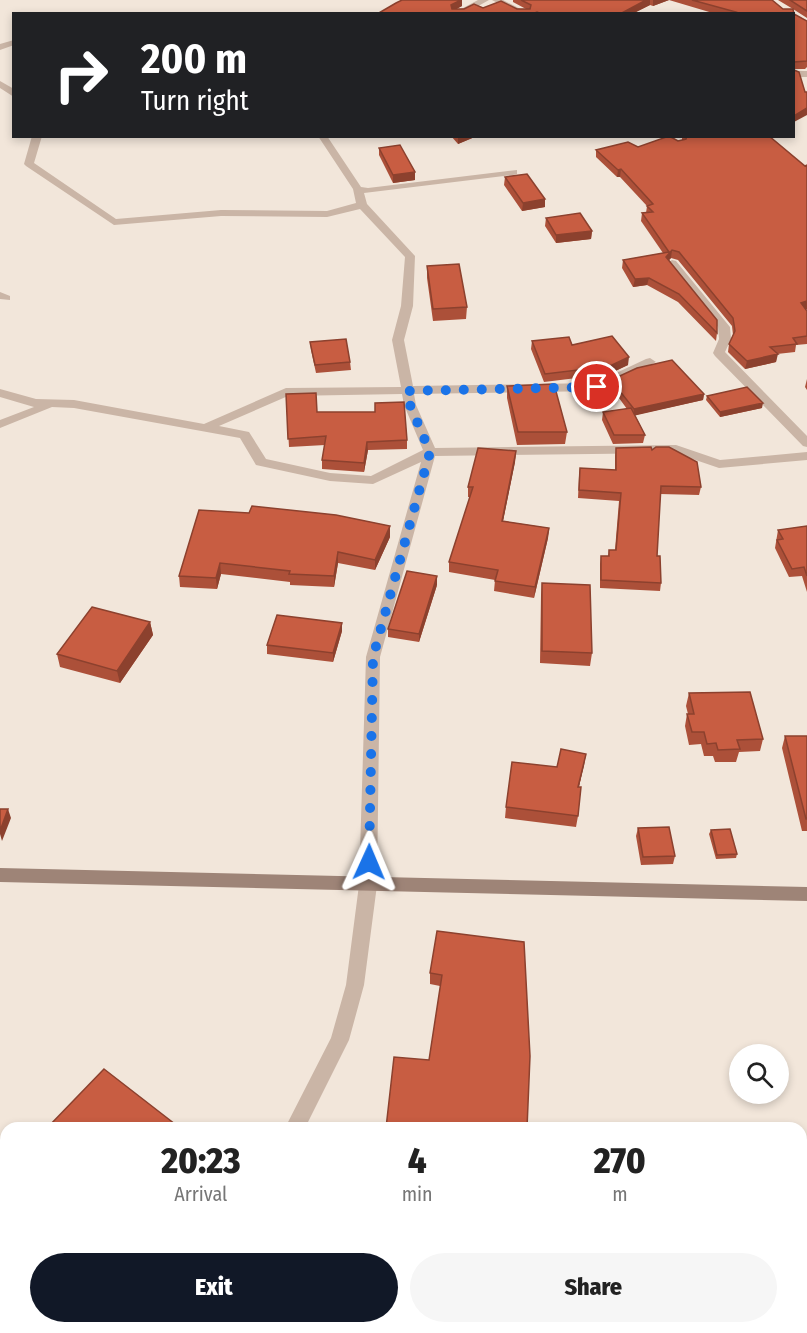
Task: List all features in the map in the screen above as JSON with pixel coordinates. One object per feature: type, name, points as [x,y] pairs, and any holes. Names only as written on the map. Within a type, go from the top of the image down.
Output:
[{"type":"street","points":[[460,12],[485,0]]},
{"type":"street","points":[[496,0],[522,12]]},
{"type":"street","points":[[0,84],[7,87],[9,93],[12,94]]},
{"type":"street","points":[[36,138],[29,164],[114,222],[221,213],[327,214],[362,205]]},
{"type":"street","points":[[298,1122],[340,1040],[356,985],[368,885],[373,657],[430,452],[410,405],[398,340],[407,306],[410,256],[362,205],[358,189],[323,138]]},
{"type":"street","points":[[358,189],[368,191],[513,172]]},
{"type":"street","points":[[672,264],[724,327],[725,339],[719,352],[807,443]]},
{"type":"street","points":[[205,428],[286,392],[597,387],[650,362]]},
{"type":"street","points":[[0,393],[35,403],[74,404],[245,435],[261,462],[330,477],[373,480],[430,452],[676,449],[718,464],[807,456]]},
{"type":"street","points":[[0,424],[26,412],[56,404]]},
{"type":"street","points":[[0,875],[807,894]]},
{"type":"building","points":[[402,0],[461,0],[451,5],[452,9],[464,9],[474,4],[483,8],[501,1],[517,9],[530,9],[531,5],[521,0],[646,0],[624,12],[381,12]]},
{"type":"building","points":[[692,0],[772,0],[783,9],[793,9],[794,12],[736,12]]},
{"type":"building","points":[[790,0],[807,0],[807,11]]},
{"type":"building","points":[[795,15],[807,21],[807,61],[795,62]]},
{"type":"building","points":[[795,70],[799,72],[805,92],[807,92],[807,108],[795,115]]},
{"type":"building","points":[[663,138],[673,138],[678,141],[686,138],[771,138],[805,166],[807,165],[807,301],[801,303],[807,311],[807,336],[793,338],[797,344],[770,347],[778,354],[747,361],[729,344],[735,331],[733,318],[679,252],[672,250],[666,257],[717,320],[717,333],[679,294],[649,278],[635,279],[623,260],[669,252],[642,213],[653,212],[647,206],[653,204],[621,169],[618,170],[596,150],[628,142],[638,147]]},
{"type":"building","points":[[400,145],[415,172],[393,175],[379,148]]},
{"type":"building","points":[[527,174],[545,199],[523,203],[505,177]]},
{"type":"building","points":[[580,213],[592,231],[556,235],[546,218]]},
{"type":"building","points":[[459,264],[467,307],[433,309],[427,266]]},
{"type":"building","points":[[612,336],[629,357],[595,373],[589,373],[586,369],[545,374],[532,341],[569,337],[572,345]]},
{"type":"building","points":[[346,339],[350,362],[315,365],[310,342]]},
{"type":"building","points":[[672,360],[704,394],[634,409],[611,380],[637,368]]},
{"type":"building","points":[[554,384],[567,432],[518,432],[507,386]]},
{"type":"building","points":[[747,387],[763,403],[720,412],[707,396]]},
{"type":"building","points":[[316,393],[317,412],[375,412],[375,403],[404,402],[407,440],[367,442],[364,463],[322,460],[326,436],[288,439],[286,394]]},
{"type":"building","points":[[631,408],[645,435],[614,435],[603,412]]},
{"type":"building","points":[[651,447],[652,450],[656,447],[669,447],[697,462],[701,487],[661,486],[657,556],[660,556],[661,583],[601,580],[601,556],[609,556],[609,550],[616,550],[621,493],[579,490],[580,468],[616,470],[616,448]]},
{"type":"building","points":[[478,448],[516,451],[502,521],[549,528],[535,587],[495,581],[498,570],[449,562],[473,487],[468,487]]},
{"type":"building","points":[[252,506],[336,515],[390,526],[375,560],[338,552],[334,576],[289,574],[290,571],[220,563],[216,578],[179,576],[199,510],[249,513]]},
{"type":"building","points":[[807,526],[807,576],[804,567],[792,569],[777,540],[783,539],[778,530]]},
{"type":"building","points":[[407,571],[437,576],[419,634],[388,629]]},
{"type":"building","points":[[542,583],[590,585],[592,653],[542,651]]},
{"type":"building","points":[[92,607],[150,622],[117,671],[57,654]]},
{"type":"building","points":[[277,615],[342,623],[333,653],[267,645]]},
{"type":"building","points":[[750,692],[763,739],[737,740],[740,749],[718,750],[716,743],[707,744],[704,732],[692,732],[687,714],[694,714],[689,693]]},
{"type":"building","points":[[785,736],[807,736],[807,819],[806,819]]},
{"type":"building","points":[[561,749],[586,754],[578,787],[581,787],[578,816],[506,807],[512,762],[557,767]]},
{"type":"building","points":[[0,809],[8,809],[0,831]]},
{"type":"building","points":[[669,827],[675,856],[643,857],[638,828]]},
{"type":"building","points":[[730,829],[737,854],[717,855],[711,830]]},
{"type":"building","points":[[437,931],[524,942],[530,1056],[527,1122],[387,1122],[394,1057],[429,1060],[442,975],[430,973]]},
{"type":"building","points":[[104,1069],[172,1122],[53,1122]]},
{"type":"route","points":[[369,862],[373,657],[430,452],[410,405],[407,391],[597,387]]}]
